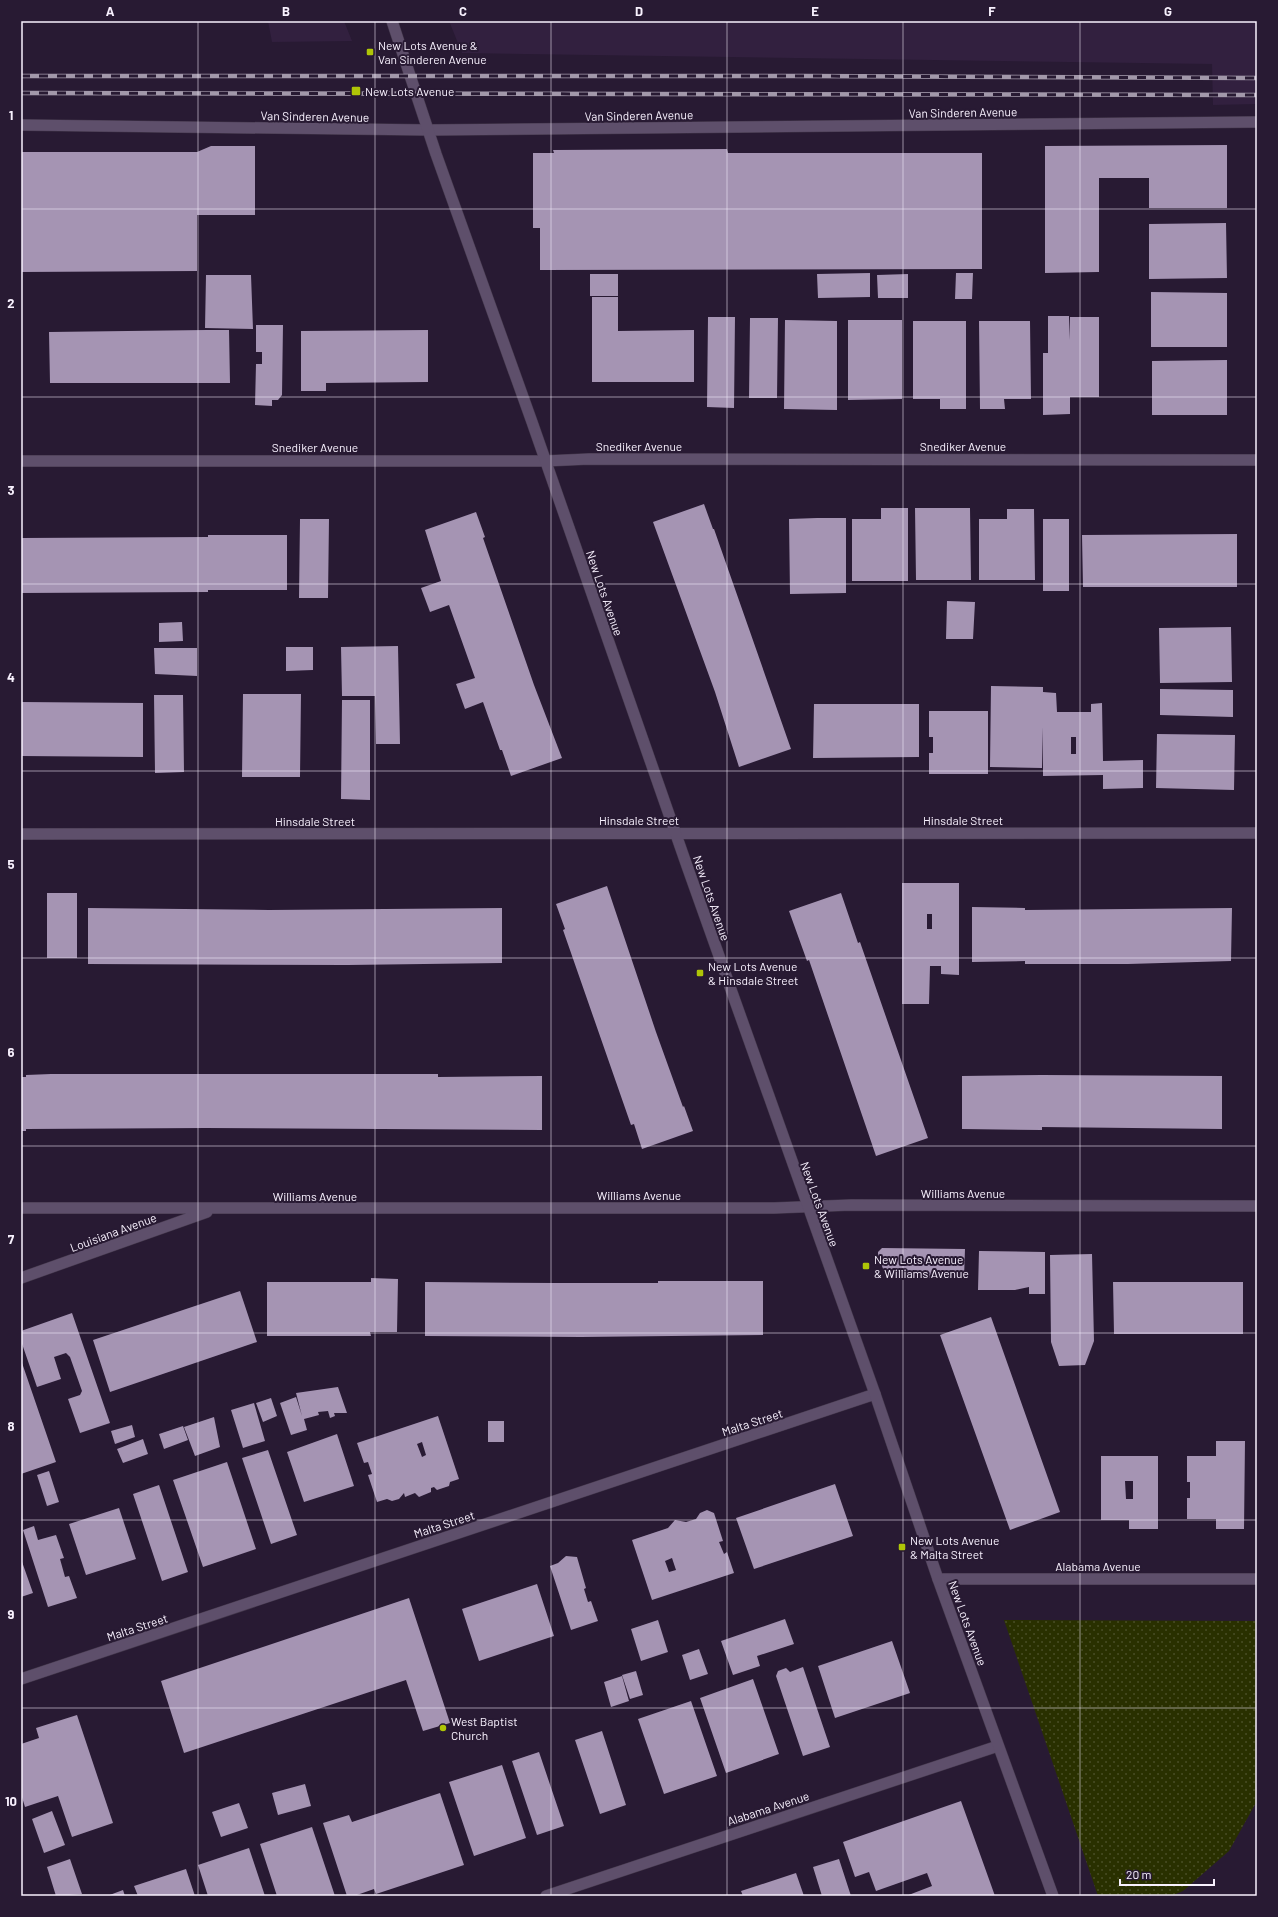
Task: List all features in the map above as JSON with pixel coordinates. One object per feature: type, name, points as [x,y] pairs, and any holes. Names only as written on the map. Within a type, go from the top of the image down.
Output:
[{"type":"street","name":"New Lots Avenue","points":[[392,21],[545,461],[875,1394],[938,1579],[1053,1896]]},
{"type":"street","name":"Van Sinderen Avenue","points":[[21,125],[429,130],[1257,122]]},
{"type":"street","name":"Snediker Avenue","points":[[21,461],[545,461],[588,459],[1257,460]]},
{"type":"street","name":"Hinsdale Street","points":[[21,834],[1257,833]]},
{"type":"street","name":"Williams Avenue","points":[[21,1208],[214,1209],[1257,1206]]},
{"type":"street","name":"Louisiana Avenue","points":[[21,1278],[214,1209]]},
{"type":"street","name":"Malta Street","points":[[21,1679],[875,1394]]},
{"type":"street","name":"Alabama Avenue","points":[[938,1579],[1257,1579]]},
{"type":"street","name":"Alabama Avenue","points":[[546,1896],[998,1746]]},
{"type":"shaded area","points":[[268,21],[344,21],[352,41],[272,42]]},
{"type":"shaded area","points":[[449,21],[1257,21],[1257,104],[1213,105],[1212,64],[462,53]]},
{"type":"green space","points":[[1004,1620],[1257,1621],[1257,1801],[1229,1851],[1183,1891],[1171,1896],[1098,1896]]},
{"type":"building","points":[[1227,145],[1227,208],[1149,208],[1149,178],[1099,178],[1099,272],[1045,273],[1045,146]]},
{"type":"building","points":[[211,146],[255,146],[255,215],[197,215],[197,271],[21,272],[21,152],[197,152]]},
{"type":"building","points":[[727,149],[728,153],[982,153],[982,269],[540,270],[540,228],[533,228],[533,153],[554,153],[553,150]]},
{"type":"building","points":[[1226,223],[1227,278],[1149,279],[1149,224]]},
{"type":"building","points":[[870,273],[870,297],[818,298],[817,274]]},
{"type":"building","points":[[956,273],[973,273],[972,299],[955,299]]},
{"type":"building","points":[[590,274],[618,274],[618,296],[590,296]]},
{"type":"building","points":[[908,274],[908,298],[878,298],[877,275]]},
{"type":"building","points":[[206,275],[251,275],[253,329],[205,328]]},
{"type":"building","points":[[1151,292],[1227,293],[1227,347],[1151,347]]},
{"type":"building","points":[[592,297],[618,297],[618,331],[694,330],[694,382],[592,382]]},
{"type":"building","points":[[1048,316],[1069,316],[1069,340],[1070,317],[1099,317],[1099,397],[1070,397],[1070,414],[1043,415],[1043,353],[1048,353]]},
{"type":"building","points":[[708,317],[735,317],[734,408],[707,407]]},
{"type":"building","points":[[750,318],[778,318],[777,398],[749,398]]},
{"type":"building","points":[[785,320],[837,321],[837,410],[784,409]]},
{"type":"building","points":[[848,320],[902,320],[902,399],[848,400]]},
{"type":"building","points":[[913,321],[966,321],[966,409],[940,409],[940,399],[913,399]]},
{"type":"building","points":[[979,321],[1030,321],[1031,399],[1004,399],[1005,409],[980,409]]},
{"type":"building","points":[[256,325],[283,325],[282,395],[278,400],[272,400],[272,406],[255,405],[256,364],[262,364],[262,352],[256,352]]},
{"type":"building","points":[[229,330],[230,383],[50,383],[49,332]]},
{"type":"building","points":[[428,330],[428,382],[326,383],[326,391],[301,391],[301,331]]},
{"type":"building","points":[[1227,360],[1227,415],[1152,415],[1152,361]]},
{"type":"building","points":[[704,504],[791,749],[739,767],[715,692],[653,522]]},
{"type":"building","points":[[881,508],[908,508],[908,581],[852,581],[852,519],[881,519]]},
{"type":"building","points":[[915,508],[970,508],[971,580],[916,580]]},
{"type":"building","points":[[1007,509],[1034,509],[1035,580],[979,580],[979,519],[1007,519]]},
{"type":"building","points":[[476,512],[485,537],[483,538],[534,685],[562,758],[511,776],[483,702],[465,709],[456,684],[475,678],[449,605],[430,612],[421,588],[441,581],[425,530]]},
{"type":"building","points":[[846,518],[846,593],[790,594],[789,519]]},
{"type":"building","points":[[300,519],[329,519],[328,598],[299,598]]},
{"type":"building","points":[[1043,519],[1069,519],[1069,591],[1043,591]]},
{"type":"building","points":[[1237,534],[1237,587],[1083,587],[1082,535]]},
{"type":"building","points":[[208,535],[287,535],[287,590],[21,593],[21,538],[208,537]]},
{"type":"building","points":[[947,601],[975,602],[973,639],[946,639]]},
{"type":"building","points":[[182,622],[183,641],[159,642],[159,623]]},
{"type":"building","points":[[1231,627],[1232,682],[1160,683],[1159,628]]},
{"type":"building","points":[[398,646],[400,744],[376,744],[375,696],[342,696],[341,647]]},
{"type":"building","points":[[286,647],[313,647],[313,670],[286,671]]},
{"type":"building","points":[[154,648],[197,648],[197,676],[155,674]]},
{"type":"building","points":[[991,686],[1043,687],[1043,692],[1056,693],[1057,712],[1091,712],[1091,704],[1102,703],[1103,761],[1143,760],[1143,788],[1103,789],[1103,775],[1043,776],[1043,727],[1042,768],[990,767]],"holes":[[[1071,737],[1076,737],[1076,754],[1071,754]]]},
{"type":"building","points":[[1160,689],[1233,690],[1233,717],[1160,715]]},
{"type":"building","points":[[243,694],[301,694],[300,777],[242,777]]},
{"type":"building","points":[[154,695],[183,695],[184,772],[155,773]]},
{"type":"building","points":[[342,700],[370,700],[370,800],[341,799]]},
{"type":"building","points":[[21,702],[143,703],[143,757],[21,756]]},
{"type":"building","points":[[814,704],[919,704],[919,757],[813,758]]},
{"type":"building","points":[[929,711],[988,711],[988,774],[929,774],[929,753],[933,753],[933,737],[929,737]]},
{"type":"building","points":[[1157,734],[1235,735],[1234,790],[1156,788]]},
{"type":"building","points":[[902,883],[959,883],[959,975],[941,974],[941,966],[930,966],[929,1004],[902,1004]],"holes":[[[927,914],[932,914],[932,929],[927,929]]]},
{"type":"building","points":[[607,886],[656,1032],[693,1131],[642,1149],[634,1124],[631,1125],[563,930],[565,929],[556,904]]},
{"type":"building","points":[[47,893],[77,893],[77,958],[47,958]]},
{"type":"building","points":[[841,893],[858,943],[860,942],[928,1138],[876,1156],[809,960],[807,961],[789,911]]},
{"type":"building","points":[[972,907],[1025,908],[1025,910],[1232,908],[1231,961],[1128,964],[1025,964],[1025,961],[972,962]]},
{"type":"building","points":[[88,908],[269,910],[502,908],[502,963],[347,965],[88,964]]},
{"type":"building","points":[[438,1074],[438,1077],[542,1076],[542,1130],[206,1128],[26,1129],[26,1131],[21,1131],[21,1077],[26,1077],[26,1075]]},
{"type":"building","points":[[962,1076],[1222,1076],[1222,1129],[1042,1127],[1042,1130],[962,1129]]},
{"type":"building","points":[[882,1248],[965,1249],[964,1279],[886,1277],[878,1255],[878,1252]]},
{"type":"building","points":[[979,1251],[1045,1252],[1045,1294],[1029,1294],[1029,1287],[1015,1290],[978,1290]]},
{"type":"building","points":[[1092,1254],[1094,1341],[1085,1365],[1059,1366],[1051,1342],[1050,1255]]},
{"type":"building","points":[[371,1278],[398,1279],[397,1332],[370,1332],[371,1336],[267,1336],[267,1282],[371,1282]]},
{"type":"building","points":[[658,1281],[763,1281],[763,1335],[581,1337],[425,1336],[425,1282],[658,1283]]},
{"type":"building","points":[[1113,1282],[1243,1282],[1243,1334],[1114,1334]]},
{"type":"building","points":[[240,1291],[257,1342],[110,1392],[93,1340]]},
{"type":"building","points":[[72,1313],[110,1423],[80,1433],[68,1399],[80,1395],[82,1391],[70,1357],[66,1353],[54,1357],[61,1379],[37,1387],[21,1341],[21,1331]]},
{"type":"building","points":[[991,1317],[1060,1512],[1010,1530],[940,1335]]},
{"type":"building","points":[[21,1360],[56,1462],[21,1474]]},
{"type":"building","points":[[338,1387],[347,1413],[334,1413],[335,1416],[330,1418],[328,1411],[318,1412],[319,1415],[304,1419],[307,1430],[291,1435],[280,1403],[296,1397],[302,1416],[296,1393]]},
{"type":"building","points":[[271,1398],[277,1416],[263,1422],[256,1403]]},
{"type":"building","points":[[254,1403],[265,1441],[243,1448],[231,1410]]},
{"type":"building","points":[[438,1416],[459,1479],[450,1482],[449,1486],[437,1490],[434,1487],[431,1488],[431,1492],[419,1497],[415,1493],[405,1497],[404,1493],[399,1499],[392,1501],[387,1499],[377,1502],[368,1475],[372,1474],[368,1462],[364,1463],[357,1443]],"holes":[[[422,1442],[426,1455],[422,1457],[417,1444]]]},
{"type":"building","points":[[214,1417],[220,1447],[195,1456],[184,1427]]},
{"type":"building","points":[[488,1421],[504,1421],[504,1442],[488,1442]]},
{"type":"building","points":[[132,1425],[135,1437],[115,1444],[111,1431]]},
{"type":"building","points":[[183,1426],[188,1440],[164,1449],[159,1434]]},
{"type":"building","points":[[337,1434],[354,1486],[304,1502],[287,1452]]},
{"type":"building","points":[[143,1439],[148,1454],[123,1463],[117,1449]]},
{"type":"building","points":[[1216,1441],[1245,1441],[1244,1529],[1216,1529],[1216,1519],[1187,1519],[1187,1498],[1190,1498],[1190,1482],[1187,1482],[1187,1456],[1216,1456]]},
{"type":"building","points":[[268,1450],[297,1535],[271,1544],[242,1458]]},
{"type":"building","points":[[1101,1456],[1158,1456],[1158,1529],[1129,1529],[1129,1520],[1101,1520]],"holes":[[[1125,1481],[1133,1481],[1133,1499],[1126,1499]]]},
{"type":"building","points":[[227,1462],[256,1549],[203,1567],[173,1480]]},
{"type":"building","points":[[49,1471],[59,1502],[47,1506],[37,1475]]},
{"type":"building","points":[[835,1484],[853,1536],[754,1569],[736,1518]]},
{"type":"building","points":[[159,1485],[188,1572],[162,1581],[133,1494]]},
{"type":"building","points":[[119,1508],[136,1559],[86,1575],[69,1524]]},
{"type":"building","points":[[707,1510],[714,1513],[723,1541],[719,1542],[724,1554],[727,1552],[734,1573],[652,1600],[632,1540],[668,1528],[675,1520],[686,1522],[696,1519],[700,1513]],"holes":[[[672,1558],[676,1570],[669,1572],[665,1561]]]},
{"type":"building","points":[[34,1526],[38,1540],[56,1535],[64,1558],[60,1559],[65,1577],[69,1576],[77,1598],[48,1607],[23,1530]]},
{"type":"building","points":[[566,1556],[577,1557],[586,1588],[584,1589],[588,1602],[591,1601],[598,1621],[571,1630],[550,1566],[558,1563]]},
{"type":"building","points":[[21,1559],[33,1593],[21,1597]]},
{"type":"building","points":[[537,1584],[554,1636],[479,1661],[462,1609]]},
{"type":"building","points":[[409,1598],[450,1723],[423,1731],[406,1680],[184,1753],[161,1681]]},
{"type":"building","points":[[785,1619],[794,1644],[757,1656],[760,1666],[733,1675],[721,1641]]},
{"type":"building","points":[[658,1620],[668,1652],[641,1661],[631,1629]]},
{"type":"building","points":[[892,1641],[910,1693],[835,1718],[818,1666]]},
{"type":"building","points":[[699,1649],[708,1674],[690,1680],[682,1655]]},
{"type":"building","points":[[803,1667],[830,1747],[803,1756],[776,1676],[778,1671],[786,1668],[790,1672]]},
{"type":"building","points":[[636,1671],[643,1695],[630,1699],[622,1675]]},
{"type":"building","points":[[622,1676],[629,1701],[611,1707],[604,1682]]},
{"type":"building","points":[[753,1679],[779,1754],[726,1773],[700,1698]]},
{"type":"building","points":[[691,1701],[717,1776],[664,1794],[638,1719]]},
{"type":"building","points":[[77,1715],[113,1823],[72,1837],[58,1796],[25,1807],[21,1794],[21,1744],[39,1738],[36,1728]]},
{"type":"building","points":[[602,1731],[626,1805],[600,1814],[575,1740]]},
{"type":"building","points":[[539,1752],[564,1826],[537,1835],[512,1761]]},
{"type":"building","points":[[502,1765],[526,1838],[474,1856],[449,1782]]},
{"type":"building","points":[[305,1784],[311,1806],[278,1815],[272,1793]]},
{"type":"building","points":[[440,1793],[464,1865],[376,1894],[374,1889],[354,1896],[347,1896],[323,1823],[349,1815],[352,1822]]},
{"type":"building","points":[[961,1801],[995,1896],[906,1896],[932,1886],[927,1873],[876,1891],[869,1872],[855,1877],[843,1842]]},
{"type":"building","points":[[239,1803],[248,1828],[221,1837],[212,1812]]},
{"type":"building","points":[[52,1811],[65,1845],[44,1853],[32,1819]]},
{"type":"building","points":[[312,1827],[335,1896],[277,1896],[260,1844]]},
{"type":"building","points":[[249,1848],[265,1896],[208,1896],[198,1865]]},
{"type":"building","points":[[70,1859],[82,1894],[56,1896],[47,1867]]},
{"type":"building","points":[[839,1859],[851,1896],[822,1896],[813,1867]]},
{"type":"building","points":[[186,1869],[195,1896],[138,1896],[134,1886]]},
{"type":"building","points":[[796,1873],[804,1896],[743,1896],[741,1891]]},
{"type":"building","points":[[123,1890],[125,1896],[107,1896]]},
{"type":"railway","points":[[21,76],[805,76],[1257,78]]},
{"type":"railway","points":[[21,93],[1257,95]]},
{"type":"place","name":"New Lots Avenue & Van Sinderen Avenue","points":[[370,52]]},
{"type":"place","name":"New Lots Avenue","points":[[356,91]]},
{"type":"place","name":"New Lots Avenue & Hinsdale Street","points":[[700,973]]},
{"type":"place","name":"New Lots Avenue & Williams Avenue","points":[[866,1266]]},
{"type":"place","name":"New Lots Avenue & Malta Street","points":[[902,1547]]},
{"type":"place","name":"West Baptist Church","points":[[443,1728]]}]
